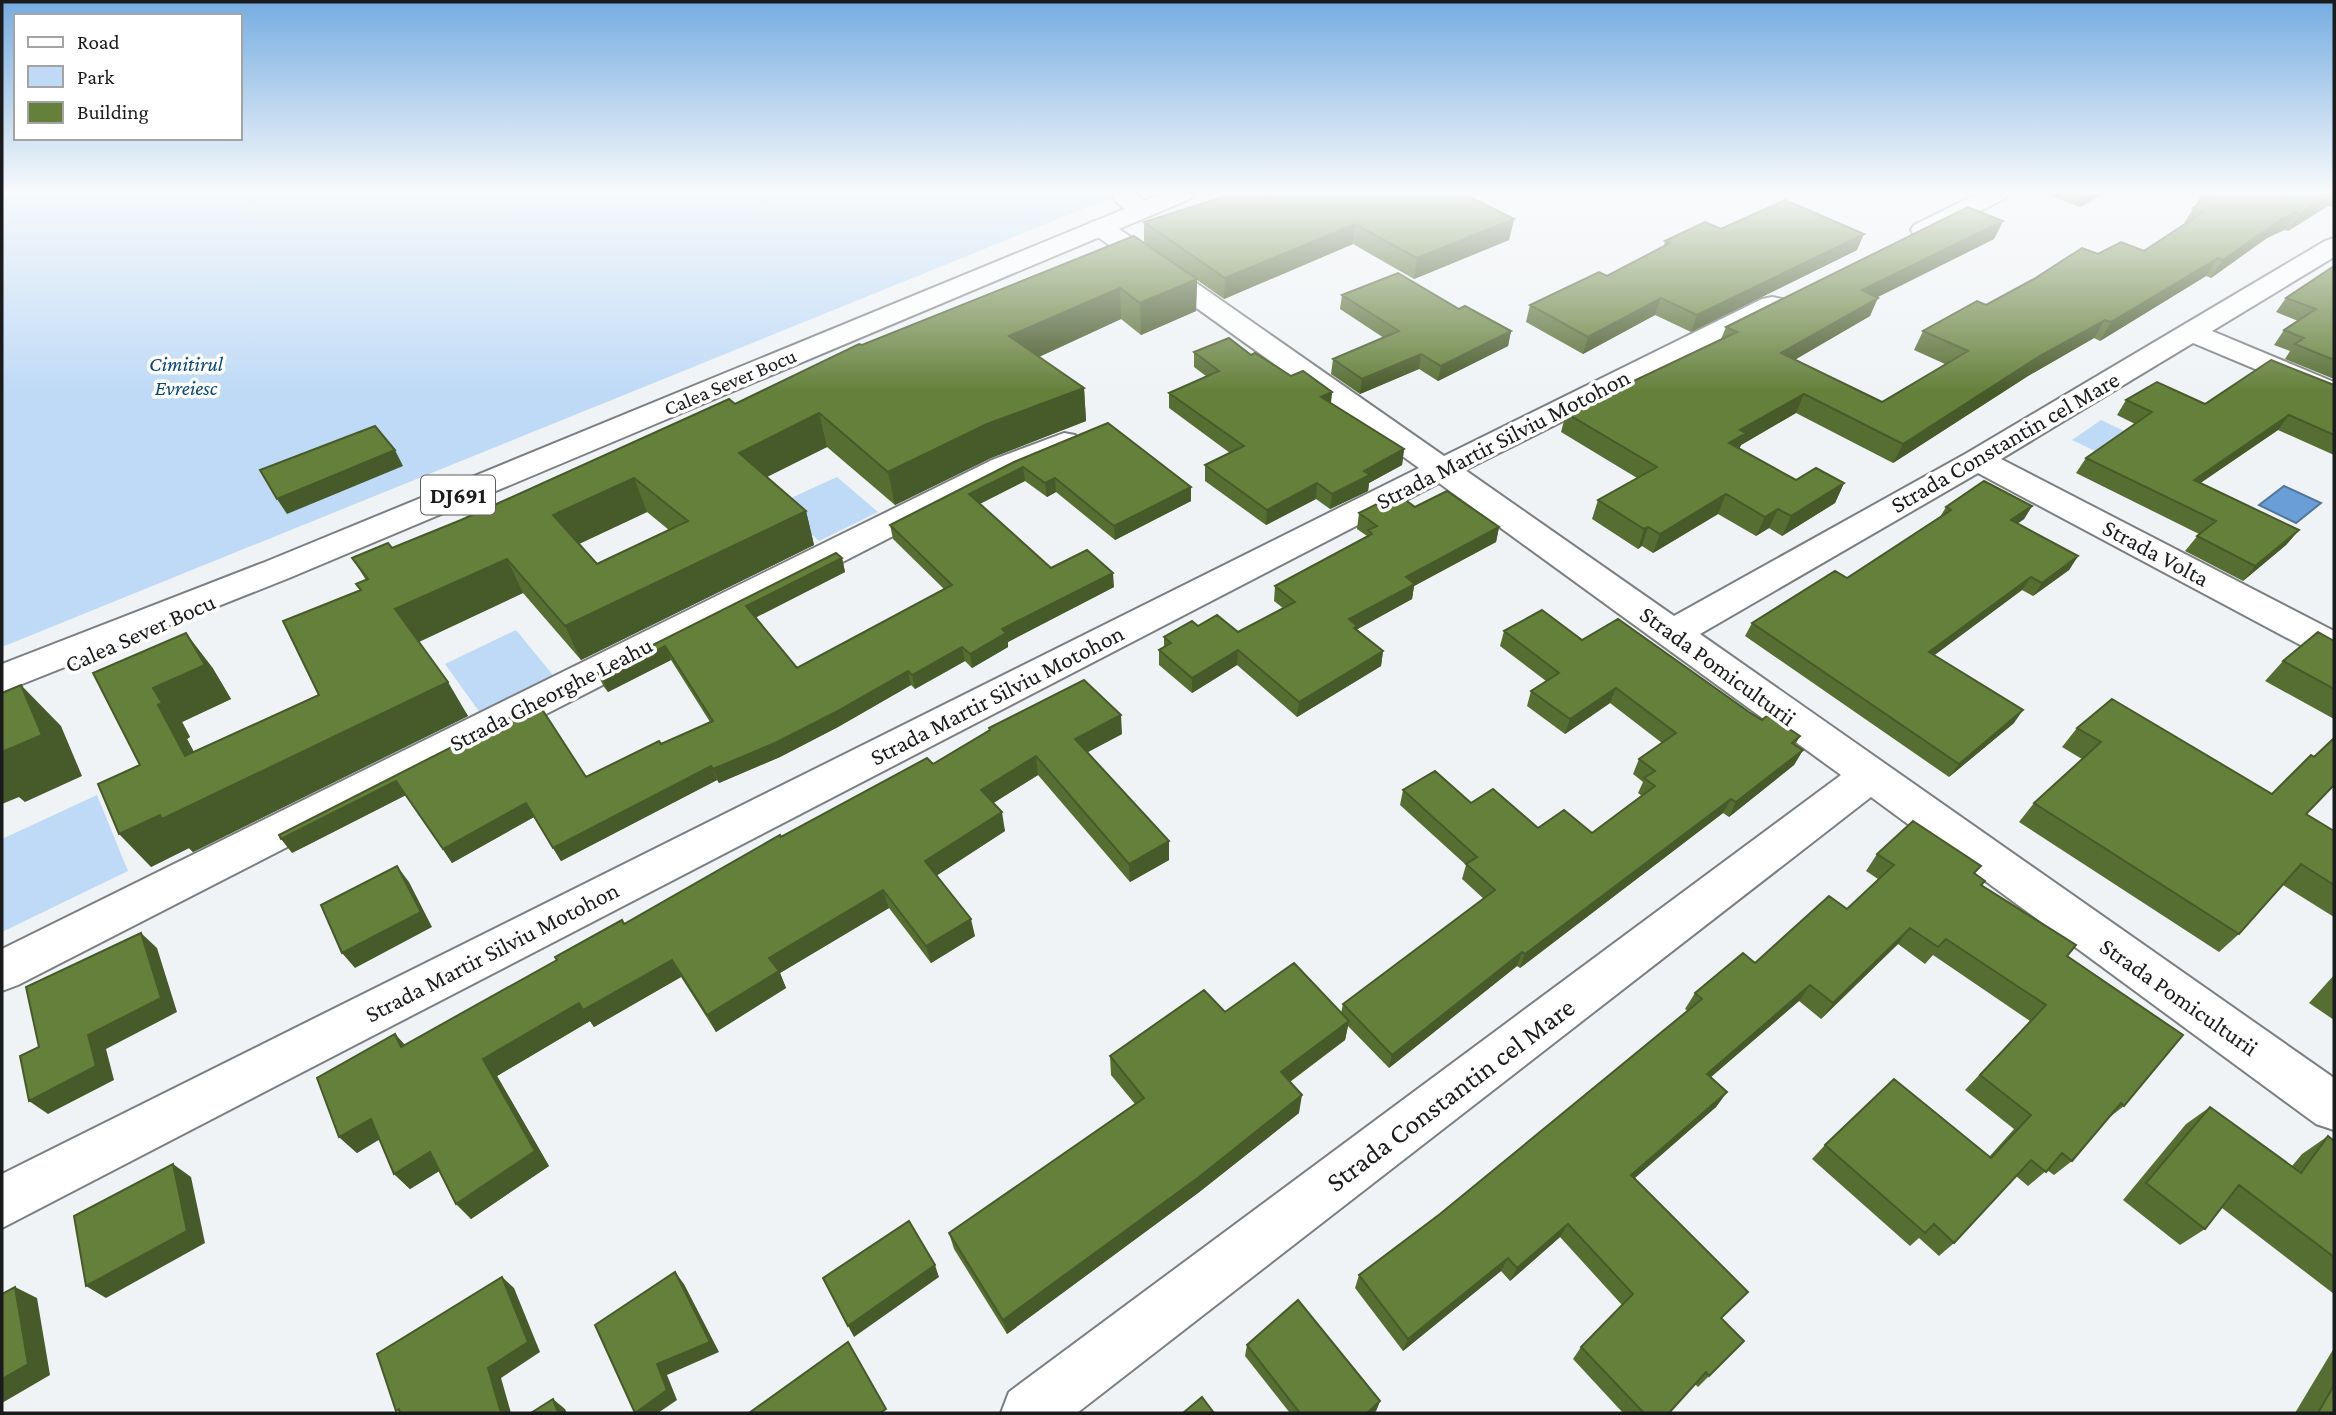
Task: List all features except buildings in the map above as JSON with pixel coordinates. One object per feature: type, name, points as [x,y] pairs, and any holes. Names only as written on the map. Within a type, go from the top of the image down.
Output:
[{"type":"street","name":"Calea Sever Bocu","points":[[2,679],[277,570],[1021,260]]},
{"type":"street","name":"Strada Pomiculturii","points":[[1147,260],[1674,633],[1869,776],[2334,1108]]},
{"type":"street","name":"Strada Constantin cel Mare","points":[[1674,633],[1978,460],[2311,260]]},
{"type":"street","name":"Strada Martir Silviu Motohon","points":[[2,1202],[1442,469],[1802,290]]},
{"type":"street","points":[[2191,332],[2334,393]]},
{"type":"street","name":"Strada Gheorghe Leahu","points":[[2,971],[1003,467],[1092,431]]},
{"type":"street","name":"Strada Volta","points":[[1978,460],[2334,647]]},
{"type":"street","name":"Calea Sever Bocu","points":[[2,695],[277,570]]},
{"type":"street","name":"Strada Constantin cel Mare","points":[[1030,1413],[1869,776]]},
{"type":"green space","name":"Cimitirul Evreiesc","points":[[2,260],[957,260],[2,647]]},
{"type":"green space","points":[[2101,420],[2214,473],[2185,494],[2072,440]]},
{"type":"green space","points":[[837,477],[878,512],[819,541],[778,504]]},
{"type":"green space","points":[[516,630],[557,680],[483,717],[445,664]]},
{"type":"green space","points":[[97,795],[128,871],[2,932],[2,839]]},
{"type":"water","points":[[2284,486],[2321,503],[2296,523],[2259,505]]}]
